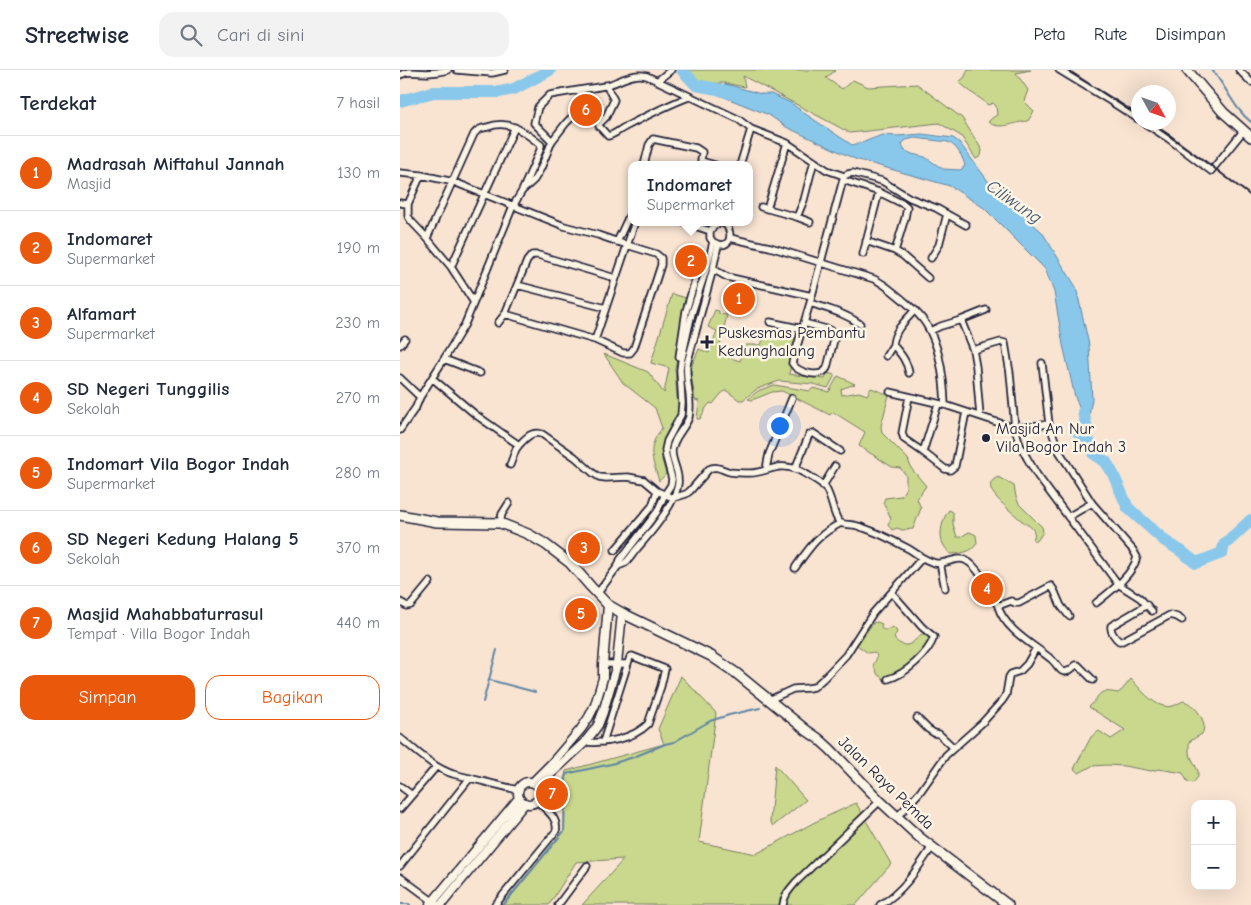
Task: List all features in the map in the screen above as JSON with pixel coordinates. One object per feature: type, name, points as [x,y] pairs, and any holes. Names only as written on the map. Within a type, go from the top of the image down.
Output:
[{"type":"main road","points":[[1187,70],[1223,112],[1251,137]]},
{"type":"main road","points":[[400,515],[437,522],[500,523]]},
{"type":"main road","name":"Jalan Raya Pemda","points":[[500,523],[528,534],[545,544],[570,563],[608,604],[622,613],[711,656],[736,673],[830,749],[880,801],[919,837],[1008,905]]},
{"type":"street","points":[[400,75],[409,71],[448,70]]},
{"type":"street","points":[[457,70],[492,73],[505,70]]},
{"type":"street","points":[[657,81],[671,70]]},
{"type":"street","points":[[1059,70],[1131,114]]},
{"type":"street","points":[[1239,70],[1251,82]]},
{"type":"street","points":[[552,140],[534,123],[538,107],[550,95],[606,85],[638,74],[647,76],[738,119],[751,129],[787,143],[827,170],[905,205],[907,208],[905,218],[895,250]]},
{"type":"street","points":[[606,85],[614,100],[606,117],[599,126],[608,136],[689,96]]},
{"type":"street","points":[[522,191],[534,180],[552,140],[582,108],[585,98],[579,90]]},
{"type":"street","points":[[400,430],[416,407],[420,397],[460,333],[513,206],[522,191],[541,145],[515,127],[505,124],[496,124],[477,130],[427,238]]},
{"type":"street","points":[[451,267],[515,127]]},
{"type":"street","points":[[741,161],[751,129]]},
{"type":"street","points":[[1155,130],[1211,171],[1244,130]]},
{"type":"street","points":[[645,161],[649,145],[653,140],[696,148],[702,152],[701,161]]},
{"type":"street","points":[[787,143],[764,208],[810,222]]},
{"type":"street","points":[[797,217],[804,200],[814,161]]},
{"type":"street","points":[[400,173],[454,182],[564,226],[656,254],[660,258],[661,265],[637,338],[632,351],[628,353],[623,353],[595,340],[505,314]]},
{"type":"street","points":[[770,322],[803,326],[830,330],[833,332],[835,336],[827,368],[823,373],[802,372],[794,367],[792,363],[803,326],[810,304],[844,178],[848,174],[854,173],[882,181],[910,198],[936,208],[966,225]]},
{"type":"street","points":[[421,175],[408,204],[408,216],[451,267],[474,300]]},
{"type":"street","points":[[862,254],[879,192]]},
{"type":"street","points":[[400,203],[408,204]]},
{"type":"street","points":[[931,258],[939,245],[947,214]]},
{"type":"street","points":[[617,242],[628,218]]},
{"type":"street","points":[[595,340],[634,226]]},
{"type":"street","points":[[695,226],[710,231]]},
{"type":"street","points":[[713,226],[710,231],[710,238],[715,243],[723,244],[730,238],[731,233],[727,226]]},
{"type":"street","points":[[730,238],[770,247],[881,282],[915,310],[930,332],[941,366],[945,406]]},
{"type":"street","points":[[866,241],[895,250],[928,278]]},
{"type":"street","points":[[597,594],[618,566],[620,560],[657,512],[671,485],[672,450],[677,437],[686,423],[690,408],[686,374],[687,364],[715,243]]},
{"type":"street","points":[[498,323],[505,314],[532,254],[616,278]]},
{"type":"street","points":[[710,268],[727,277],[812,296]]},
{"type":"street","points":[[618,566],[625,564],[664,515],[678,486],[679,475],[666,458],[665,450],[667,441],[682,415],[680,375],[689,312],[710,268]]},
{"type":"street","points":[[517,285],[606,308]]},
{"type":"street","points":[[810,304],[838,312],[860,324]]},
{"type":"street","points":[[886,356],[893,345],[897,331],[915,310]]},
{"type":"street","points":[[930,332],[941,326],[986,310]]},
{"type":"street","points":[[961,320],[973,350],[980,416]]},
{"type":"street","points":[[400,345],[405,339]]},
{"type":"street","points":[[973,350],[1001,342],[1005,343],[1015,428],[1026,458],[1118,584],[1140,598],[1152,611]]},
{"type":"street","points":[[893,345],[908,365],[909,373]]},
{"type":"street","points":[[444,359],[480,373]]},
{"type":"street","points":[[1042,363],[1049,424],[1059,450],[1092,503],[1137,557],[1134,566],[1118,584],[1096,603]]},
{"type":"street","points":[[400,378],[420,397]]},
{"type":"street","points":[[432,378],[476,415],[519,445]]},
{"type":"street","points":[[890,392],[980,416],[1015,428],[1049,424]]},
{"type":"street","points":[[909,397],[902,433],[904,439],[945,469],[950,470],[954,466],[966,412]]},
{"type":"street","points":[[766,469],[769,454],[792,398]]},
{"type":"street","points":[[923,452],[938,404]]},
{"type":"street","points":[[510,465],[519,445],[530,434],[536,432],[542,434],[575,457],[599,477],[628,477],[644,480],[657,491],[673,498],[686,494],[713,467],[739,473],[754,473],[774,467],[795,468],[823,486],[841,523]]},
{"type":"street","points":[[795,468],[809,435],[813,433],[840,451]]},
{"type":"street","points":[[823,486],[835,466]]},
{"type":"street","points":[[615,550],[652,506],[657,491]]},
{"type":"street","points":[[500,523],[502,514],[509,503]]},
{"type":"street","points":[[1068,517],[1092,503]]},
{"type":"street","points":[[794,568],[821,534],[841,523],[872,531],[935,563],[961,559],[967,561],[977,570],[999,610],[1021,637],[1050,658],[1062,671],[1069,671],[1078,665],[1093,680]]},
{"type":"street","points":[[769,700],[793,689],[814,686],[823,679],[846,656],[873,613],[922,558]]},
{"type":"street","points":[[940,563],[945,588]]},
{"type":"street","points":[[400,602],[407,606],[410,605],[430,582]]},
{"type":"street","points":[[998,606],[1011,601],[1019,603],[1051,586],[1061,606],[1069,616]]},
{"type":"street","points":[[888,679],[896,677],[915,664],[931,644],[934,637],[922,627],[892,593]]},
{"type":"street","points":[[535,784],[553,766],[581,729],[595,705],[603,678],[608,604]]},
{"type":"street","points":[[1147,605],[1111,626],[1111,630],[1119,641],[1170,615],[1182,620]]},
{"type":"street","points":[[553,766],[585,742],[598,725],[617,664],[622,613]]},
{"type":"street","points":[[606,634],[620,636]]},
{"type":"street","points":[[897,817],[920,792],[941,761],[982,723],[1002,701],[1006,695],[1009,677],[1011,674],[1020,671],[1027,664],[1036,648]]},
{"type":"street","points":[[585,742],[593,743],[603,742],[615,740],[644,728],[648,724],[665,669],[632,656],[629,659],[603,742]]},
{"type":"street","points":[[603,664],[627,664]]},
{"type":"street","points":[[917,718],[928,730],[934,734],[939,734],[954,748]]},
{"type":"street","points":[[400,738],[436,767],[521,797],[532,804],[537,801],[540,794],[535,784]]},
{"type":"street","points":[[400,809],[436,767]]},
{"type":"street","points":[[400,866],[470,778]]},
{"type":"street","points":[[442,905],[521,797],[524,783],[535,784]]},
{"type":"street","points":[[400,786],[412,795]]},
{"type":"street","points":[[400,877],[434,904],[521,797]]},
{"type":"street","points":[[495,905],[556,831],[556,822],[553,817],[537,801]]},
{"type":"street","points":[[783,905],[784,898],[796,882],[880,801]]},
{"type":"street","points":[[880,905],[898,893],[932,847]]},
{"type":"street","points":[[558,905],[587,866]]},
{"type":"green space","points":[[687,70],[836,70],[826,78],[842,89],[853,80],[868,87],[917,84],[962,118],[982,150],[981,156],[976,159],[961,136],[939,123],[850,133],[743,76],[745,87],[724,83],[697,84]]},
{"type":"green space","points":[[968,70],[1031,70],[1016,73],[1028,90],[1024,101],[1034,111],[1028,121],[1002,126],[993,125],[988,122],[997,115],[996,106],[993,103],[988,105],[959,82],[964,78]]},
{"type":"green space","points":[[714,253],[716,254],[697,316],[683,372],[687,345]]},
{"type":"green space","points":[[672,294],[686,298],[681,318],[684,319],[675,368],[677,398],[681,415],[665,444],[662,460],[666,474],[659,481],[653,460],[652,448],[662,428],[655,408],[623,383],[604,354],[648,372],[664,393],[669,368],[651,363]]},
{"type":"green space","points":[[715,310],[719,311],[719,314],[727,315],[718,354],[740,361],[746,345],[761,345],[769,330],[797,339],[789,374],[825,379],[827,373],[835,375],[828,388],[813,384],[779,381],[757,389],[743,400],[739,400],[725,391],[713,404],[710,403],[700,419],[697,419],[699,401],[695,400],[691,374],[692,365],[699,349],[709,353],[717,331],[708,327]]},
{"type":"green space","points":[[838,376],[855,384],[841,389],[842,395],[859,392],[867,395],[871,388],[889,395],[881,426],[882,433],[908,459],[911,468],[926,486],[917,499],[921,508],[913,529],[902,530],[897,528],[892,530],[888,525],[891,518],[883,503],[885,498],[901,496],[906,488],[906,475],[900,468],[892,467],[859,446],[865,432],[833,412],[830,415],[782,391],[772,392],[752,400],[748,399],[758,391],[774,385],[810,391],[813,388],[829,392]]},
{"type":"green space","points":[[998,477],[1014,486],[1019,504],[1042,527],[1043,532],[1037,541],[1033,540],[1033,530],[996,497],[991,484]]},
{"type":"green space","points":[[949,510],[953,512],[953,524],[957,537],[970,532],[976,535],[977,543],[972,549],[962,553],[950,554],[943,544],[941,536],[942,526]]},
{"type":"green space","points":[[873,623],[882,624],[881,628],[884,630],[893,627],[897,633],[894,636],[895,640],[902,644],[907,645],[911,643],[922,634],[932,635],[926,649],[897,676],[884,679],[878,675],[873,665],[877,657],[876,654],[868,653],[857,645]]},
{"type":"green space","points":[[681,676],[716,713],[699,842],[756,854],[815,822],[856,803],[891,864],[856,905],[582,905],[624,859],[576,862],[549,905],[504,905],[564,831],[564,780],[566,771],[664,744],[658,729]]},
{"type":"green space","points":[[1131,679],[1154,702],[1160,705],[1173,706],[1184,701],[1194,707],[1200,714],[1204,726],[1203,732],[1189,742],[1189,753],[1198,771],[1198,777],[1193,783],[1187,781],[1183,773],[1159,769],[1151,771],[1107,765],[1092,766],[1079,773],[1074,769],[1091,737],[1099,731],[1111,739],[1125,730],[1089,707],[1103,692],[1118,693]]},
{"type":"green space","points":[[775,765],[806,800],[773,826],[770,821]]},
{"type":"water","points":[[726,84],[761,94],[771,94],[791,103],[852,145],[882,135],[922,134],[953,138],[959,142],[988,181],[1042,232],[1076,287],[1089,345],[1092,399],[1087,428],[1075,397],[1063,345],[1054,292],[1045,269],[984,208],[950,186],[855,159],[786,127],[769,115],[719,95],[717,89]],"holes":[[[915,138],[948,142],[957,149],[963,159],[965,166],[960,170],[943,169],[925,157],[904,150],[902,144],[906,140]]]},
{"type":"waterway","name":"Ciliwung","points":[[400,101],[434,92],[500,92],[514,89],[550,70]]},
{"type":"waterway","name":"Ciliwung","points":[[682,70],[696,85],[733,94]]},
{"type":"waterway","points":[[1212,70],[1240,111],[1251,122]]},
{"type":"waterway","name":"Ciliwung","points":[[1083,412],[1087,428],[1078,432],[1089,441],[1093,453],[1106,462],[1128,508],[1165,541],[1196,563],[1222,553],[1224,545],[1251,520]]},
{"type":"waterway","points":[[483,702],[497,650]]},
{"type":"waterway","points":[[490,680],[535,692]]},
{"type":"waterway","points":[[503,905],[564,831],[566,774],[634,757],[674,742],[710,721],[760,708]]},
{"type":"waterway","points":[[400,904],[410,905]]},
{"type":"railway","points":[[1068,70],[1131,111]]},
{"type":"railway","points":[[1160,130],[1251,196]]},
{"type":"place","name":"SD Negeri Kedung Halang 5","points":[[586,110]]},
{"type":"place","name":"Indomaret","points":[[691,261]]},
{"type":"place","name":"Madrasah Miftahul Jannah","points":[[739,299]]},
{"type":"place","name":"Puskesmas Pembantu Kedunghalang","points":[[707,342]]},
{"type":"place","name":"Masjid An Nur Vila Bogor Indah 3","points":[[986,438]]},
{"type":"place","name":"Alfamart","points":[[584,548]]},
{"type":"place","name":"SD Negeri Tunggilis","points":[[987,589]]},
{"type":"place","name":"Indomart Vila Bogor Indah","points":[[581,614]]},
{"type":"place","name":"Masjid Mahabbaturrasul","points":[[552,794]]}]
